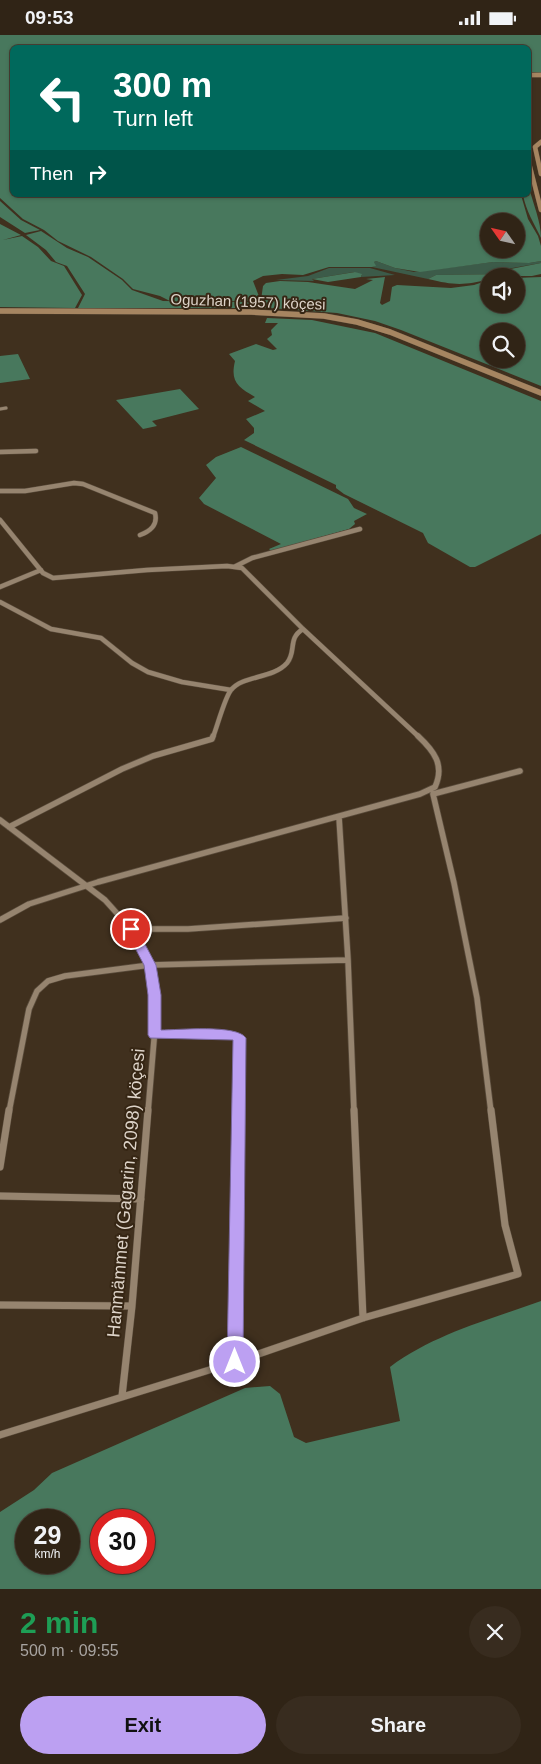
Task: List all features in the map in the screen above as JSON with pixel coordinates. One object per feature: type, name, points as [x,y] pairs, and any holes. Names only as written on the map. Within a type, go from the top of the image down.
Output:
[{"type":"main road","name":"Oguzhan (1957) köçesi","points":[[0,311],[260,312],[324,316],[357,322],[390,332],[541,393]]},
{"type":"street","points":[[533,139],[541,141]]},
{"type":"street","points":[[541,141],[535,147],[541,174]]},
{"type":"street","points":[[531,171],[541,210]]},
{"type":"street","points":[[0,409],[6,408]]},
{"type":"street","points":[[0,452],[36,451]]},
{"type":"street","points":[[0,491],[33,491],[74,483],[83,484],[155,513],[156,521],[154,526],[140,535]]},
{"type":"street","points":[[0,520],[48,576],[62,578],[137,571],[234,567],[247,571],[303,629],[431,748],[440,767],[438,781],[429,791],[88,885],[29,904],[0,920]]},
{"type":"street","points":[[234,567],[252,558],[360,529]]},
{"type":"street","points":[[0,587],[41,570]]},
{"type":"street","points":[[0,602],[51,629],[101,638],[132,663],[148,672],[182,682],[231,690],[284,666],[292,655],[293,637],[303,629]]},
{"type":"street","points":[[9,827],[122,769],[153,756],[212,739],[231,690]]},
{"type":"street","points":[[0,1435],[235,1362],[363,1317],[518,1274],[505,1225],[477,997],[454,883],[433,794],[520,771]]},
{"type":"street","points":[[339,817],[346,918],[363,1317]]},
{"type":"street","name":"Hanmämmet (Gagarin, 2098) köçesi","points":[[0,820],[88,885],[111,905],[131,929],[150,965],[155,995],[154,1035],[132,1306],[122,1396]]},
{"type":"street","points":[[131,929],[188,929],[346,918]]},
{"type":"street","points":[[0,1167],[10,1102],[29,1009],[37,991],[48,981],[60,977],[150,965],[348,960]]},
{"type":"street","points":[[154,1035],[231,1034],[240,1038],[235,1362]]},
{"type":"street","points":[[0,1196],[141,1199]]},
{"type":"street","points":[[0,1305],[132,1306]]},
{"type":"green space","points":[[0,35],[541,35],[541,73],[531,72],[531,45],[10,45],[10,197],[522,197],[528,219],[538,236],[541,246],[541,261],[529,263],[493,262],[420,272],[395,268],[376,261],[374,262],[376,266],[372,267],[329,267],[303,275],[282,274],[263,276],[253,281],[260,299],[256,301],[170,301],[160,296],[133,289],[123,279],[91,257],[58,241],[44,230],[23,219],[0,198]]},
{"type":"green space","points":[[531,194],[541,238],[528,212],[523,197],[531,197]]},
{"type":"green space","points":[[0,201],[21,220],[40,230],[25,233],[0,217]]},
{"type":"green space","points":[[0,224],[21,235],[3,240],[22,236],[38,247],[51,261],[64,266],[82,295],[75,308],[0,307]]},
{"type":"green space","points":[[41,231],[67,248],[88,257],[122,280],[132,290],[163,301],[256,302],[261,300],[263,286],[266,283],[280,281],[308,282],[355,289],[373,280],[366,279],[385,277],[380,303],[382,305],[390,301],[392,287],[397,285],[451,288],[480,283],[480,313],[525,313],[525,278],[541,277],[541,386],[496,368],[525,368],[525,323],[480,323],[480,362],[375,321],[337,313],[270,308],[78,308],[85,294],[67,266],[56,262],[46,250],[26,235]]},
{"type":"green space","points":[[541,261],[541,263],[512,268],[480,268],[480,274],[436,275],[428,279],[372,267],[375,266],[374,262],[414,272],[493,262],[529,263]]},
{"type":"green space","points":[[541,263],[541,274],[525,276],[525,268],[516,268]]},
{"type":"green space","points":[[329,268],[370,268],[395,275],[361,277],[362,275],[354,272],[312,279],[314,281],[276,280],[308,276]]},
{"type":"green space","points":[[355,272],[362,274],[361,277],[328,282],[312,279]]},
{"type":"green space","points":[[480,274],[480,281],[458,284],[428,279],[436,275]]},
{"type":"green space","points":[[267,318],[312,320],[375,333],[541,401],[541,534],[475,567],[470,567],[428,543],[423,533],[344,494],[336,488],[336,485],[244,440],[254,433],[254,428],[246,419],[265,411],[248,401],[255,397],[237,383],[234,374],[235,361],[229,354],[256,344],[273,350],[277,349],[267,339],[272,335],[271,330],[278,323],[265,323]]},
{"type":"green space","points":[[18,354],[30,379],[0,383],[0,356]]},
{"type":"green space","points":[[180,389],[199,409],[152,421],[157,426],[143,429],[116,400]]},
{"type":"green space","points":[[241,447],[348,499],[354,508],[367,514],[354,521],[355,524],[349,529],[271,551],[269,549],[281,544],[204,504],[199,498],[216,478],[206,465],[216,457]]},
{"type":"green space","points":[[541,1301],[541,1589],[0,1589],[0,1512],[34,1490],[52,1473],[245,1388],[270,1386],[280,1394],[294,1437],[306,1443],[400,1421],[390,1367],[425,1345]]},
{"type":"route","points":[[131,929],[150,965],[155,995],[154,1035],[235,1034],[240,1038],[235,1239],[235,1362]]}]
